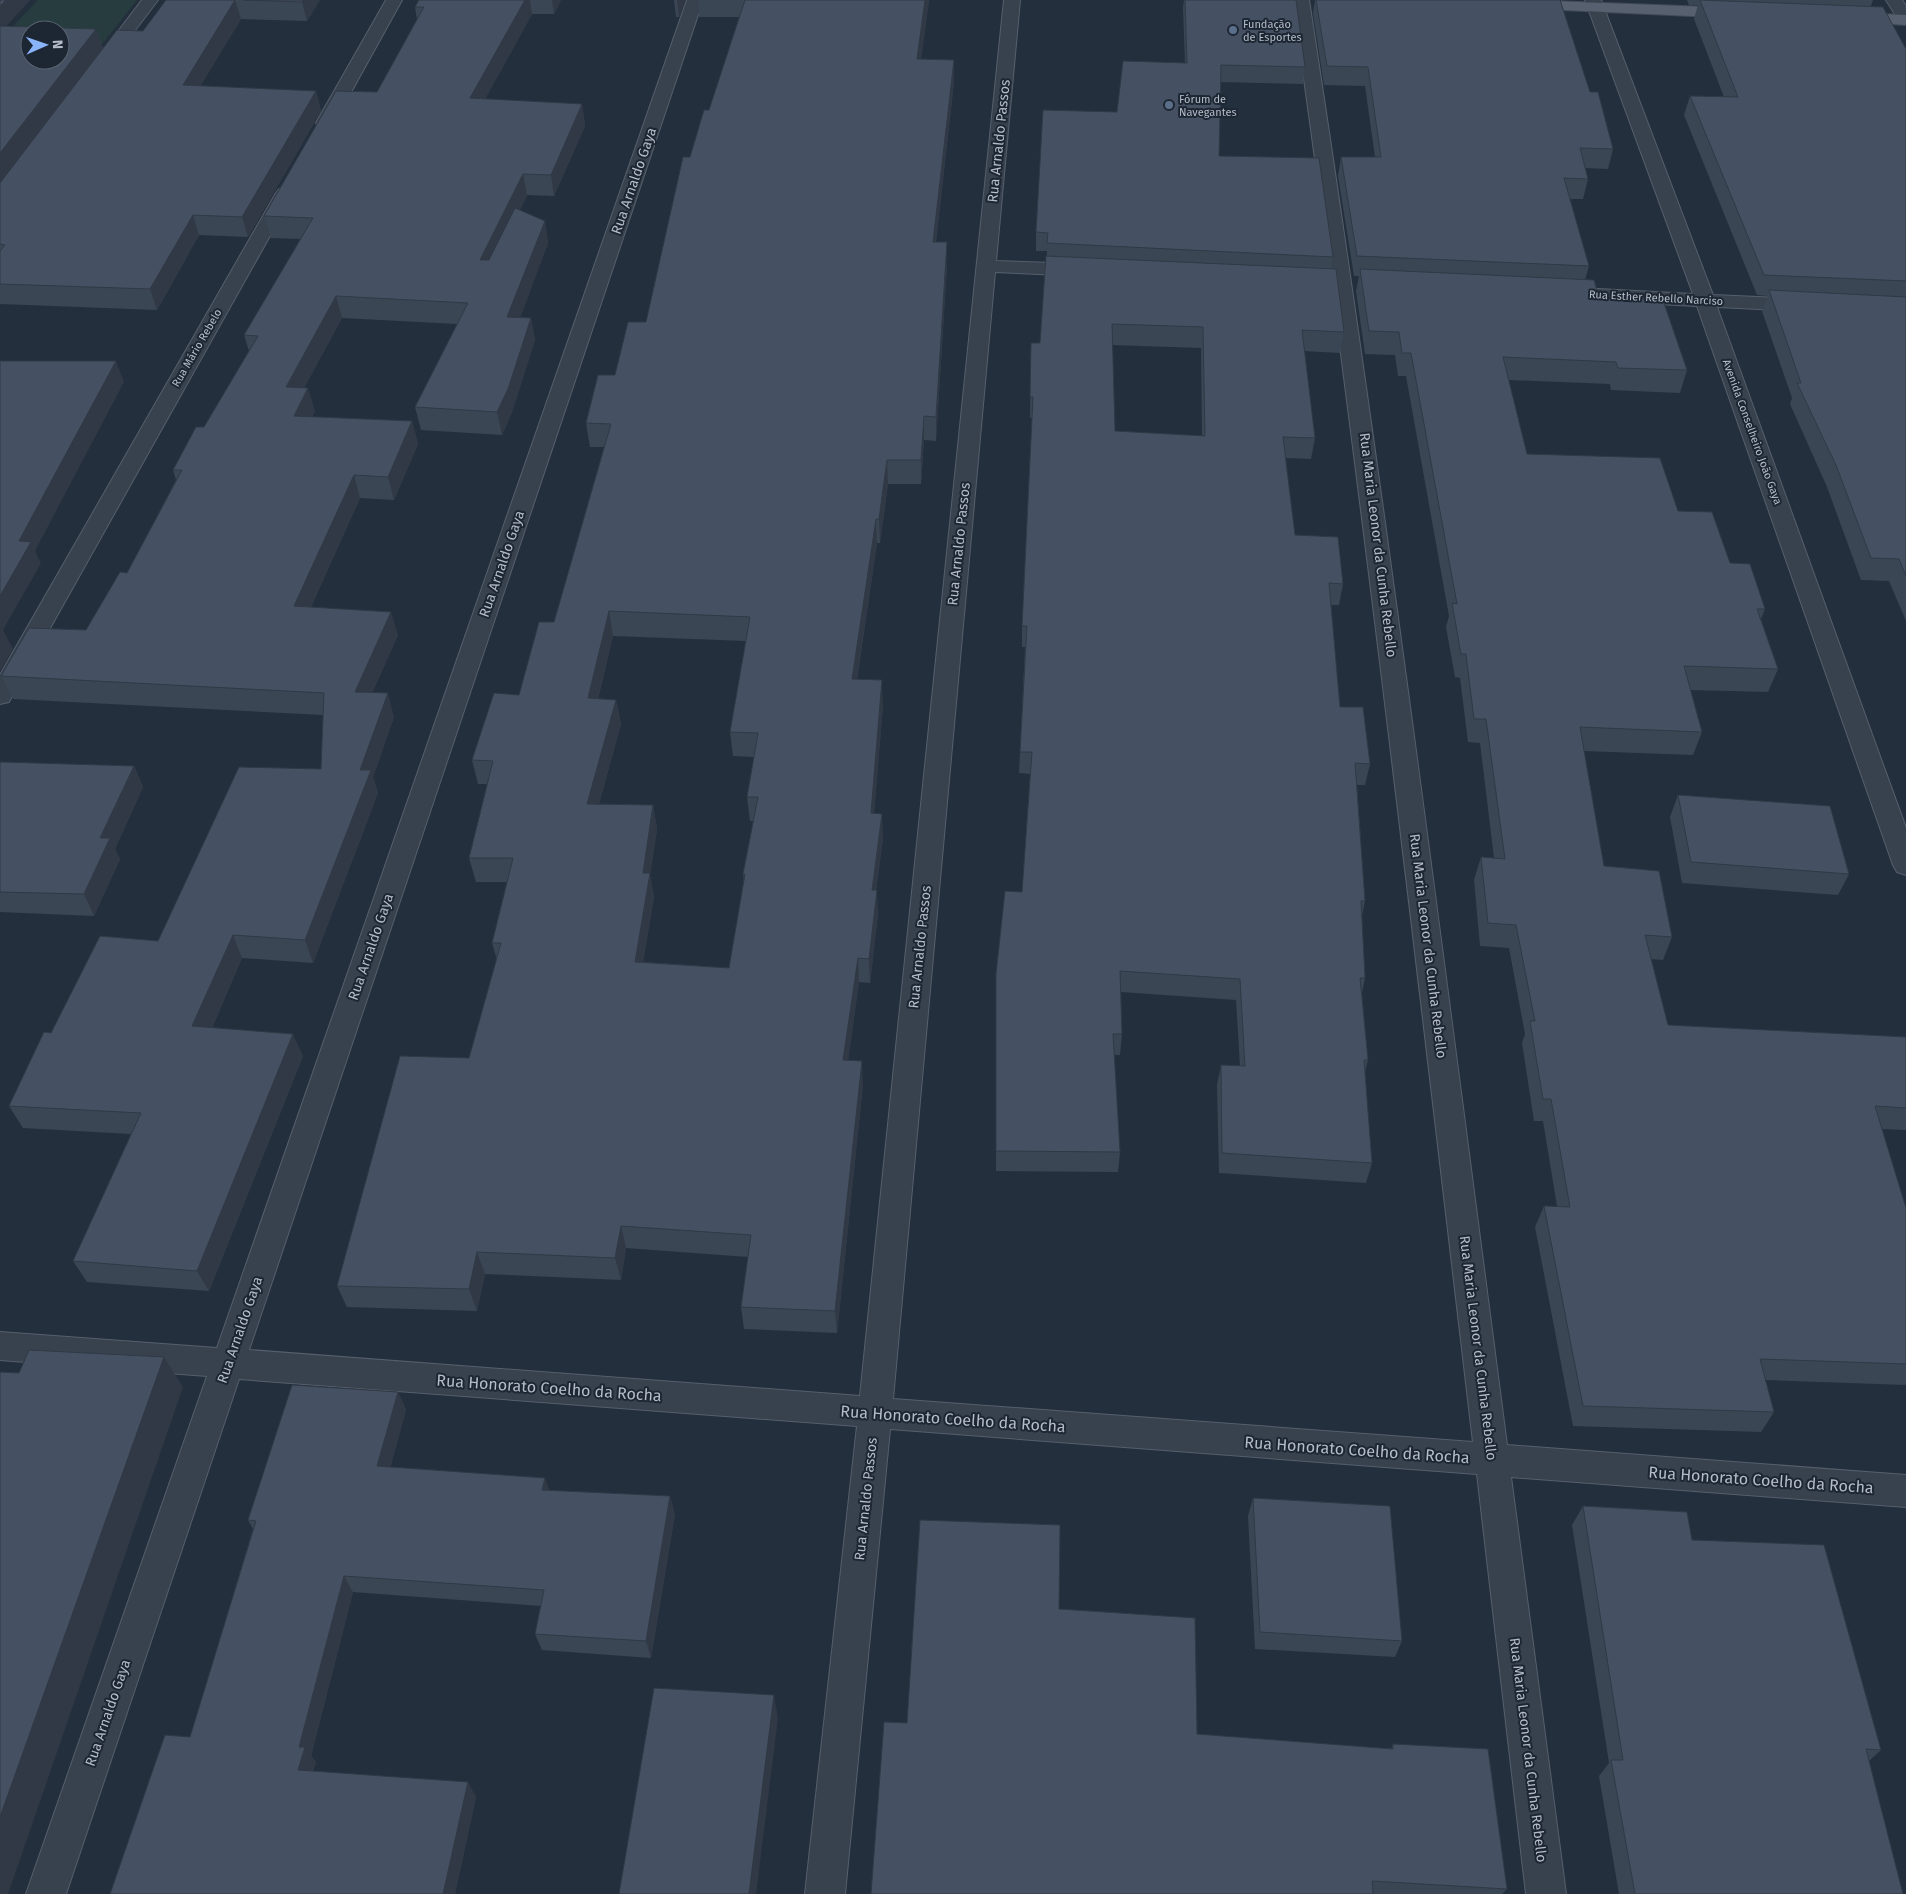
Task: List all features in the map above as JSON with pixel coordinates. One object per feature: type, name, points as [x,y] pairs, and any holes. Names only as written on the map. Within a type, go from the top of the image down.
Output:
[{"type":"main road","points":[[1514,4],[1595,4],[1752,14]]},
{"type":"main road","points":[[1838,17],[1906,20]]},
{"type":"street","points":[[96,71],[150,0]]},
{"type":"street","points":[[316,139],[394,0]]},
{"type":"street","name":"Rua Arnaldo Gaya","points":[[46,1894],[696,0]]},
{"type":"street","name":"Rua Arnaldo Passos","points":[[825,1894],[875,1413],[1012,0]]},
{"type":"street","name":"Rua Maria Leonor da Cunha Rebello","points":[[1301,0],[1343,283],[1378,543],[1546,1894]]},
{"type":"street","points":[[1894,0],[1906,20]]},
{"type":"street","name":"Avenida Conselheiro João Gaya","points":[[1595,4],[1705,300],[1906,865]]},
{"type":"street","name":"Rua Mário Rebelo","points":[[0,696],[296,174]]},
{"type":"street","points":[[986,266],[1105,272]]},
{"type":"street","name":"Rua Esther Rebello Narciso","points":[[1538,292],[1820,306]]},
{"type":"street","name":"Rua Honorato Coelho da Rocha","points":[[0,1346],[1906,1491]]},
{"type":"green space","points":[[38,0],[137,0],[100,47],[70,34],[70,20],[20,20],[20,33],[0,40]]},
{"type":"building","points":[[0,0],[6,0],[0,6]]},
{"type":"building","points":[[166,0],[235,0],[183,85],[316,91],[242,217],[193,215],[150,289],[0,284],[0,251],[5,245],[0,244],[0,183],[117,30],[143,31]]},
{"type":"building","points":[[243,0],[303,0],[302,2]]},
{"type":"building","points":[[419,0],[525,0],[470,98],[582,104],[551,175],[523,174],[480,260],[489,260],[515,208],[545,221],[507,317],[531,318],[508,389],[497,412],[415,407],[468,303],[336,296],[286,387],[308,388],[294,416],[412,421],[388,477],[354,475],[294,606],[391,612],[355,692],[388,693],[360,770],[371,770],[305,940],[233,935],[192,1026],[293,1034],[197,1271],[73,1261],[141,1113],[9,1106],[44,1032],[51,1033],[100,936],[158,941],[239,767],[321,769],[324,693],[1,676],[29,628],[86,630],[120,572],[127,573],[182,470],[173,470],[196,427],[204,427],[258,336],[244,335],[313,218],[264,216],[336,91],[377,92],[424,7],[415,7]]},
{"type":"building","points":[[745,0],[925,0],[917,59],[954,60],[933,242],[947,242],[936,417],[924,416],[921,460],[887,460],[879,519],[876,519],[852,679],[882,680],[871,813],[882,814],[872,890],[877,890],[869,959],[858,958],[843,1060],[862,1061],[835,1311],[741,1307],[751,1235],[621,1226],[615,1258],[477,1252],[469,1289],[337,1286],[400,1056],[469,1058],[501,943],[492,943],[513,858],[469,858],[493,761],[472,760],[494,693],[519,695],[539,622],[554,622],[611,424],[586,423],[598,375],[615,375],[628,322],[646,322],[683,157],[690,157],[704,110],[709,110]],"holes":[[[609,611],[750,617],[730,732],[758,733],[747,797],[758,797],[743,874],[745,874],[729,968],[635,962],[650,873],[643,873],[653,805],[587,804],[616,700],[588,698]]]},
{"type":"building","points":[[1185,0],[1296,0],[1305,67],[1221,65],[1219,156],[1319,158],[1333,257],[1047,243],[1048,233],[1036,232],[1043,110],[1117,112],[1123,61],[1187,63]]},
{"type":"building","points":[[1316,0],[1560,0],[1590,92],[1598,92],[1613,149],[1580,148],[1588,179],[1564,178],[1589,266],[1357,256],[1341,157],[1381,157],[1368,67],[1327,66]]},
{"type":"building","points":[[1700,0],[1883,7],[1906,49],[1906,281],[1764,275],[1690,96],[1738,97]]},
{"type":"building","points":[[0,26],[20,27],[20,70],[64,70],[0,153]]},
{"type":"building","points":[[70,28],[96,29],[70,63]]},
{"type":"building","points":[[1046,256],[1336,269],[1344,332],[1302,330],[1315,438],[1283,437],[1295,535],[1338,537],[1343,584],[1329,583],[1340,707],[1363,707],[1370,764],[1355,763],[1365,901],[1361,901],[1365,978],[1360,978],[1368,1060],[1364,1060],[1372,1163],[1222,1153],[1221,1065],[1245,1066],[1240,979],[1120,971],[1122,1034],[1113,1034],[1120,1152],[996,1151],[996,974],[1005,891],[1022,892],[1032,752],[1020,752],[1027,626],[1022,626],[1033,397],[1030,397],[1031,343],[1040,343]],"holes":[[[1112,324],[1203,327],[1205,436],[1115,431]]]},
{"type":"building","points":[[1360,269],[1594,280],[1599,298],[1663,300],[1687,370],[1618,368],[1616,362],[1503,357],[1527,454],[1660,458],[1678,511],[1712,512],[1730,563],[1750,564],[1765,609],[1757,609],[1778,669],[1684,666],[1702,732],[1580,727],[1604,866],[1659,871],[1672,937],[1645,935],[1668,1025],[1906,1037],[1906,1108],[1875,1106],[1906,1208],[1906,1364],[1760,1359],[1774,1412],[1583,1406],[1544,1206],[1570,1207],[1551,1099],[1543,1099],[1530,1021],[1535,1021],[1516,925],[1488,923],[1481,857],[1505,859],[1486,719],[1474,719],[1466,654],[1461,654],[1452,603],[1457,604],[1411,353],[1402,353],[1399,332],[1369,331]]},
{"type":"building","points":[[1769,290],[1906,297],[1906,576],[1899,559],[1871,558],[1836,465],[1797,383],[1801,383]]},
{"type":"building","points":[[0,361],[116,361],[19,541],[31,542],[0,596]]},
{"type":"building","points":[[0,762],[134,766],[100,838],[110,838],[84,894],[0,892]]},
{"type":"building","points":[[1678,795],[1830,806],[1849,874],[1691,862]]},
{"type":"building","points":[[29,1350],[164,1357],[0,1817],[0,1372],[19,1373]]},
{"type":"building","points":[[292,1385],[398,1392],[377,1466],[545,1478],[542,1490],[670,1496],[646,1641],[535,1634],[544,1590],[344,1576],[299,1747],[305,1747],[298,1770],[468,1782],[443,1894],[110,1894],[165,1735],[190,1737],[256,1521],[248,1520]]},
{"type":"building","points":[[1253,1498],[1390,1506],[1402,1641],[1260,1632]]},
{"type":"building","points":[[1583,1506],[1687,1512],[1692,1540],[1824,1545],[1881,1750],[1866,1749],[1903,1894],[1635,1894],[1611,1760],[1623,1760]]},
{"type":"building","points":[[920,1520],[1060,1525],[1059,1609],[1195,1618],[1197,1734],[1393,1749],[1393,1744],[1488,1749],[1507,1889],[1372,1881],[1373,1894],[871,1894],[884,1722],[907,1723]]},
{"type":"building","points":[[654,1688],[774,1695],[749,1894],[619,1894]]},
{"type":"place","name":"Fundação de Esportes","points":[[1233,30]]},
{"type":"place","name":"Fórum de Navegantes","points":[[1169,105]]}]
